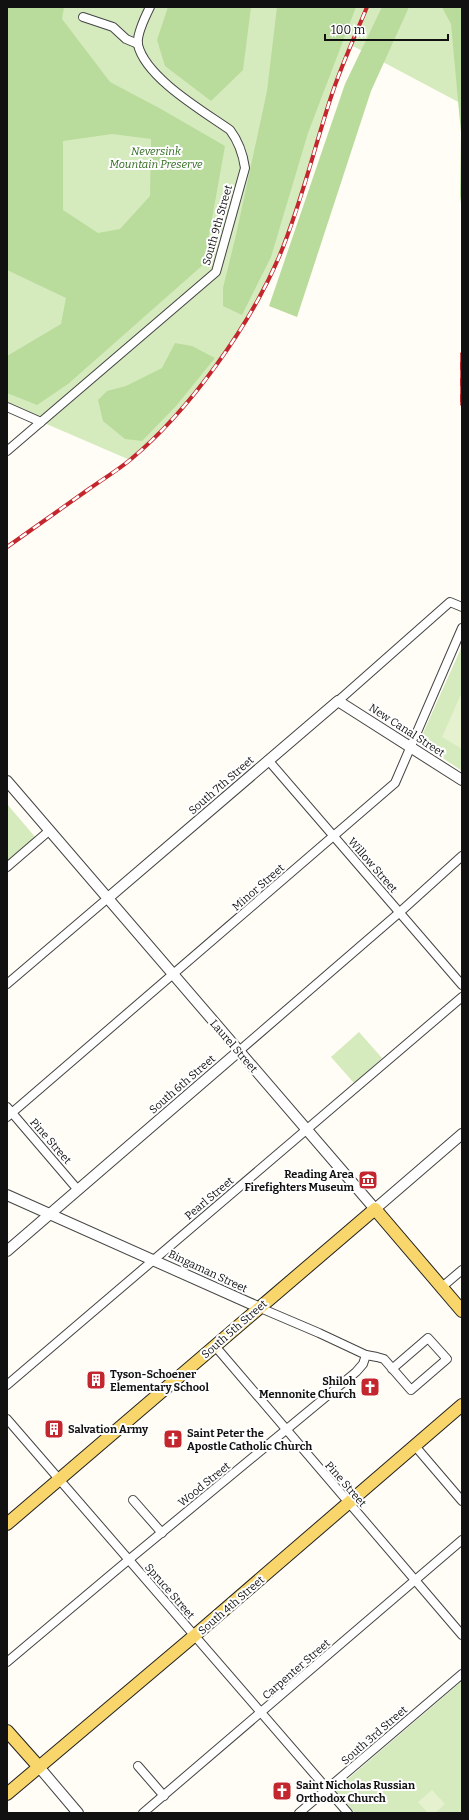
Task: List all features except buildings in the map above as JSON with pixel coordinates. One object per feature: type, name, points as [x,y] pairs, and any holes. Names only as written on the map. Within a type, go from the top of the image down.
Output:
[{"type":"main road","name":"Laurel Street","points":[[375,1209],[462,1312]]},
{"type":"main road","name":"South 5th Street","points":[[7,1524],[215,1346],[258,1307],[375,1209]]},
{"type":"main road","name":"South 4th Street","points":[[7,1794],[459,1409]]},
{"type":"main road","points":[[7,1731],[39,1767]]},
{"type":"street","points":[[83,16],[113,27],[126,39],[138,44],[143,20],[150,7]]},
{"type":"street","name":"South 9th Street","points":[[7,451],[216,272],[245,168],[243,154],[237,138],[230,130],[174,90],[158,75],[145,59],[138,44]]},
{"type":"street","points":[[7,407],[41,422]]},
{"type":"street","name":"South 7th Street","points":[[7,984],[450,602],[462,608]]},
{"type":"street","name":"Minor Street","points":[[9,1112],[173,975],[395,783],[462,628]]},
{"type":"street","name":"New Canal Street","points":[[338,700],[462,780]]},
{"type":"street","name":"Willow Street","points":[[268,760],[462,985]]},
{"type":"street","name":"Laurel Street","points":[[7,781],[375,1209]]},
{"type":"street","points":[[7,867],[50,830]]},
{"type":"street","name":"South 6th Street","points":[[7,1251],[400,912],[462,856]]},
{"type":"street","name":"Pearl Street","points":[[7,1385],[307,1131],[462,997]]},
{"type":"street","name":"Pine Street","points":[[9,1112],[78,1190]]},
{"type":"street","name":"South 5th Street","points":[[375,1209],[462,1134]]},
{"type":"street","name":"Bingaman Street","points":[[7,1195],[154,1259],[258,1307],[319,1333],[366,1356],[377,1356],[384,1359],[392,1369],[411,1390],[447,1359],[428,1338],[392,1369]]},
{"type":"street","points":[[442,1287],[462,1270]]},
{"type":"street","name":"Pine Street","points":[[215,1346],[462,1635]]},
{"type":"street","name":"Wood Street","points":[[7,1662],[356,1372],[366,1356]]},
{"type":"street","name":"Spruce Street","points":[[7,1419],[348,1813]]},
{"type":"street","points":[[415,1446],[462,1501]]},
{"type":"street","points":[[133,1500],[162,1533]]},
{"type":"street","name":"Carpenter Street","points":[[143,1813],[262,1713],[462,1540]]},
{"type":"street","name":"South 3rd Street","points":[[299,1813],[462,1674]]},
{"type":"street","points":[[138,1766],[164,1796]]},
{"type":"street","points":[[39,1767],[78,1813]]},
{"type":"green space","name":"Neversink Mountain Preserve","points":[[7,7],[462,7],[462,104],[351,45],[340,71],[322,124],[289,231],[266,286],[251,313],[216,366],[175,415],[130,460],[7,407]]},
{"type":"green space","points":[[7,7],[64,7],[62,19],[110,82],[161,109],[225,146],[204,264],[68,384],[37,405],[7,393],[7,356],[61,324],[66,298],[7,270]],"holes":[[[112,134],[151,139],[150,196],[120,229],[98,233],[63,210],[63,141]]]},
{"type":"green space","points":[[168,7],[251,7],[243,70],[211,101],[165,66],[157,40]]},
{"type":"green space","points":[[277,7],[356,7],[308,133],[271,257],[242,315],[223,306],[223,288],[267,91]]},
{"type":"green space","points":[[382,7],[409,7],[371,91],[297,317],[269,306],[345,84]]},
{"type":"green space","points":[[442,7],[462,7],[462,210],[460,196],[461,133],[451,24]]},
{"type":"green space","points":[[175,343],[192,346],[215,358],[176,406],[142,441],[125,439],[103,421],[98,400],[107,391],[126,386],[162,368]]},
{"type":"green space","points":[[462,646],[462,771],[419,742]]},
{"type":"green space","points":[[462,692],[462,749],[442,737]]},
{"type":"green space","points":[[7,804],[36,838],[7,862]]},
{"type":"green space","points":[[359,1032],[382,1058],[354,1083],[331,1057]]},
{"type":"green space","points":[[462,1681],[462,1813],[355,1813],[335,1790]]},
{"type":"green space","points":[[432,1790],[445,1804],[435,1813],[428,1813],[418,1802]]},
{"type":"railway","points":[[7,547],[130,460],[152,440],[195,393],[234,339],[266,284],[279,257],[301,197],[325,114],[344,61],[367,7]]},
{"type":"railway","points":[[462,354],[462,404]]},
{"type":"place","name":"Reading Area Firefighters Museum","points":[[368,1180]]},
{"type":"place","name":"Tyson-Schoener Elementary School","points":[[96,1380]]},
{"type":"place","name":"Shiloh Mennonite Church","points":[[370,1387]]},
{"type":"place","name":"Salvation Army","points":[[54,1429]]},
{"type":"place","name":"Saint Peter the Apostle Catholic Church","points":[[173,1439]]},
{"type":"place","name":"Saint Nicholas Russian Orthodox Church","points":[[282,1791]]}]
